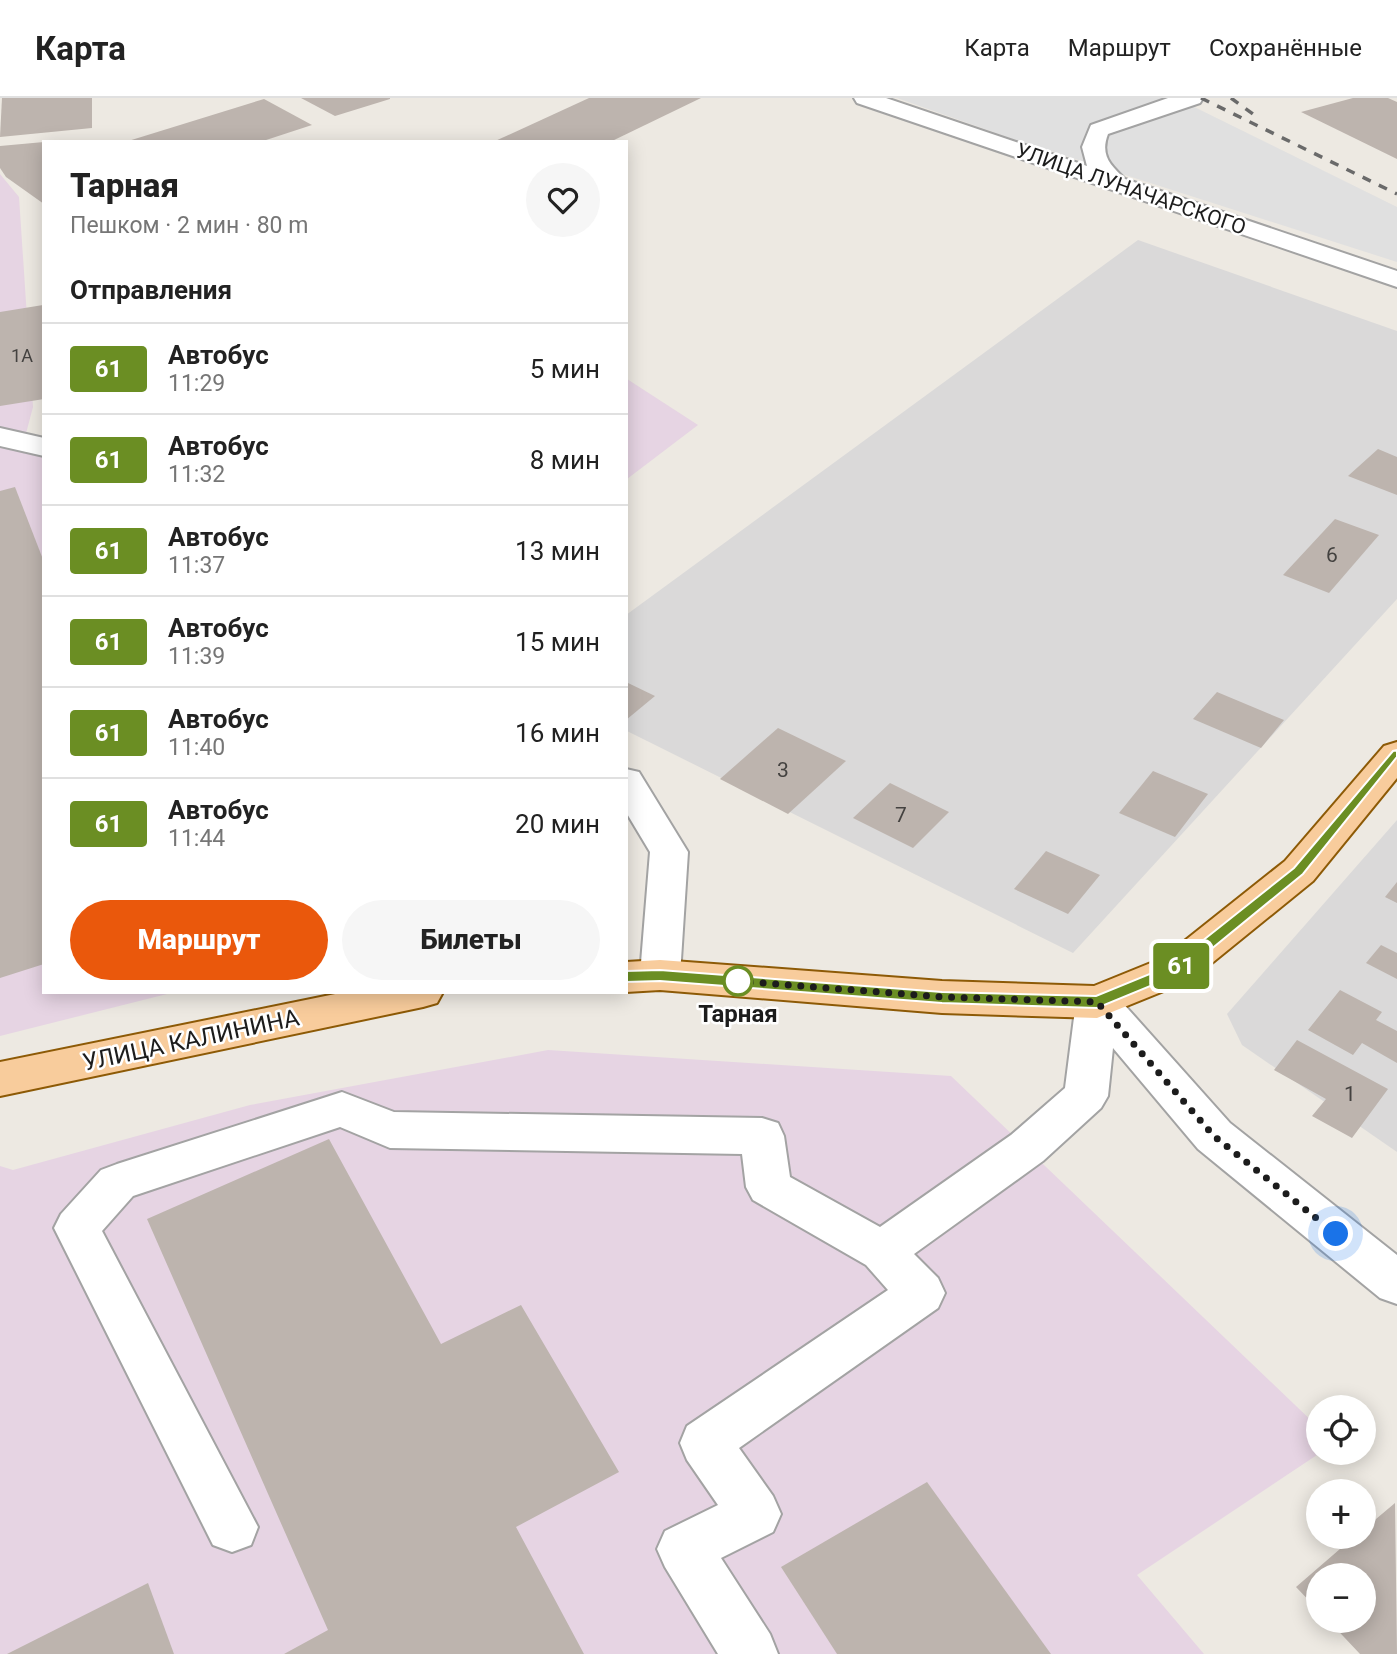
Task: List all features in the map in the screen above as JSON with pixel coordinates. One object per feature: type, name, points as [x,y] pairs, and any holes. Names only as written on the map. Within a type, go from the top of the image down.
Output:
[{"type":"main road","points":[[643,976],[942,997],[1097,1002],[1177,969],[1299,871],[1397,754]]},
{"type":"main road","name":"УЛИЦА КАЛИНИНА","points":[[0,1079],[413,994]]},
{"type":"street","name":"УЛИЦА ЛУНАЧАРСКОГО","points":[[865,98],[1397,279]]},
{"type":"street","points":[[1117,184],[1097,166],[1091,144],[1098,130],[1192,98]]},
{"type":"street","points":[[628,784],[669,852],[643,976]]},
{"type":"street","points":[[883,1251],[1027,1148],[1087,1096],[1097,1002]]},
{"type":"street","points":[[1097,1002],[1214,1136],[1397,1283]]},
{"type":"street","points":[[232,1527],[77,1228],[117,1183],[342,1109],[390,1130],[762,1136],[769,1187],[883,1251],[921,1293],[705,1443],[755,1514],[684,1549],[750,1654]]},
{"type":"shaded area","points":[[897,98],[1176,98],[1397,207],[1397,262],[1010,138]]},
{"type":"shaded area","points":[[0,174],[19,197],[33,407],[24,441],[42,450],[42,994],[167,994],[0,1036]]},
{"type":"shaded area","points":[[1138,240],[1397,331],[1397,599],[1073,953],[628,731],[628,614]]},
{"type":"shaded area","points":[[628,380],[698,425],[628,478]]},
{"type":"shaded area","points":[[1397,820],[1397,1152],[1242,1045],[1227,1014]]},
{"type":"shaded area","points":[[548,1050],[951,1076],[1306,1416],[1306,1462],[1137,1575],[1204,1654],[0,1654],[0,1166],[13,1170],[250,1105]]},
{"type":"building","points":[[2,98],[92,98],[92,128],[0,137]]},
{"type":"building","points":[[301,98],[390,98],[390,99],[335,116]]},
{"type":"building","points":[[589,98],[701,98],[614,140],[497,140]]},
{"type":"building","points":[[1353,98],[1388,98],[1397,102],[1397,159],[1301,112]]},
{"type":"building","points":[[264,99],[312,125],[266,140],[131,140]]},
{"type":"building","points":[[42,142],[42,203],[6,177],[0,168],[0,146]]},
{"type":"building","points":[[42,305],[42,399],[0,406],[0,312]]},
{"type":"building","points":[[1378,449],[1397,457],[1397,495],[1348,476]]},
{"type":"building","points":[[15,487],[42,557],[42,965],[0,978],[0,491]]},
{"type":"building","points":[[1335,519],[1379,535],[1329,593],[1283,575]]},
{"type":"building","points":[[628,683],[655,696],[628,718]]},
{"type":"building","points":[[1217,692],[1284,720],[1261,748],[1193,719]]},
{"type":"building","points":[[778,728],[846,761],[788,814],[720,779]]},
{"type":"building","points":[[1153,771],[1208,794],[1175,837],[1119,813]]},
{"type":"building","points":[[890,783],[949,812],[913,848],[853,818]]},
{"type":"building","points":[[1046,851],[1100,875],[1068,914],[1014,889]]},
{"type":"building","points":[[1397,882],[1397,903],[1385,897]]},
{"type":"building","points":[[1381,945],[1397,953],[1397,979],[1366,963]]},
{"type":"building","points":[[1340,990],[1382,1012],[1376,1020],[1397,1031],[1397,1063],[1362,1043],[1353,1055],[1308,1030]]},
{"type":"building","points":[[1297,1040],[1388,1089],[1352,1138],[1312,1116],[1326,1099],[1274,1070]]},
{"type":"building","points":[[329,1139],[441,1344],[521,1305],[619,1472],[516,1527],[584,1654],[284,1654],[328,1630],[147,1219]]},
{"type":"building","points":[[927,1482],[1051,1654],[837,1654],[781,1567]]},
{"type":"building","points":[[1395,1503],[1397,1654],[1360,1654],[1340,1633],[1376,1633],[1376,1563],[1324,1563],[1340,1549],[1376,1549],[1376,1519]]},
{"type":"building","points":[[1306,1578],[1306,1597],[1296,1587]]},
{"type":"building","points":[[148,1583],[174,1654],[7,1654]]},
{"type":"railway","points":[[1201,98],[1397,194]]},
{"type":"railway","points":[[1231,98],[1257,117]]},
{"type":"bus line","name":"61","points":[[628,977],[660,975],[942,997],[1097,1002],[1177,969],[1299,871],[1397,754]]},
{"type":"place","name":"Тарная","points":[[738,981]]},
{"type":"route","points":[[738,981],[942,997],[1097,1002],[1214,1136],[1336,1234]]}]
